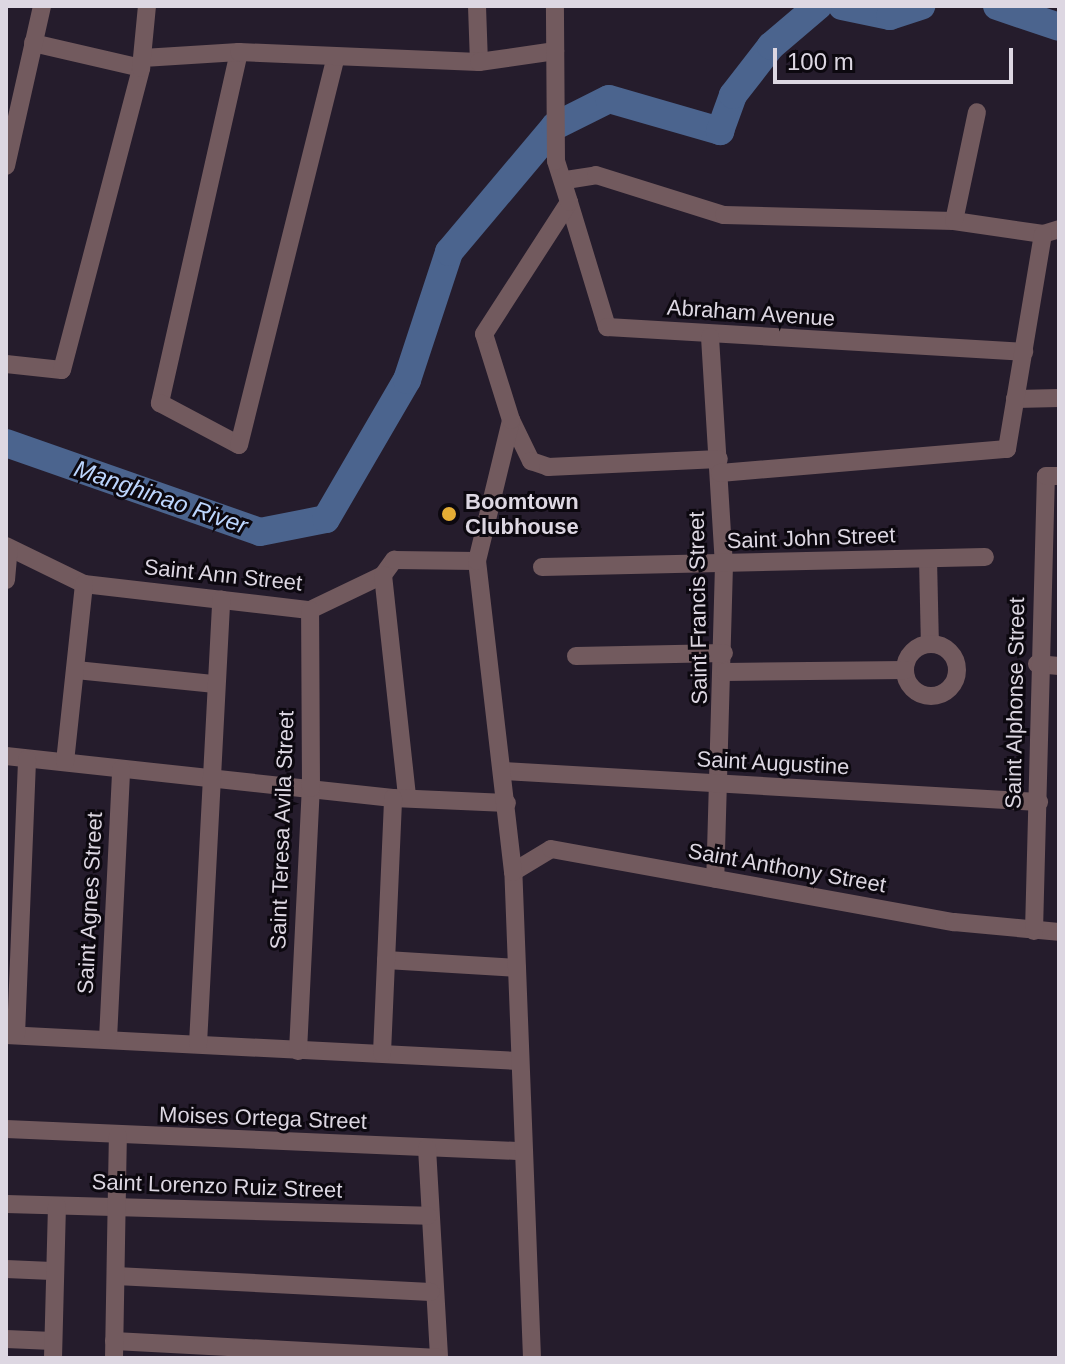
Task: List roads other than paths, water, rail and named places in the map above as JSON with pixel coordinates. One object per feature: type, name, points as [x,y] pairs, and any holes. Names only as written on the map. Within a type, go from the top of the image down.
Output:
[{"type":"street","points":[[6,166],[42,6]]},
{"type":"street","points":[[6,364],[62,370],[142,63],[147,6]]},
{"type":"street","points":[[477,6],[479,62]]},
{"type":"street","points":[[555,6],[556,161],[566,180],[569,202],[484,334],[511,420],[531,461],[548,467],[719,466],[1007,449],[1024,352],[1051,231],[954,221],[724,215],[596,175],[566,180]]},
{"type":"street","points":[[33,43],[142,63],[239,52],[479,62],[555,51]]},
{"type":"street","points":[[239,52],[160,403],[239,445],[336,57]]},
{"type":"street","points":[[954,221],[977,112]]},
{"type":"street","name":"Abraham Avenue","points":[[569,202],[607,327],[710,337],[1024,352]]},
{"type":"street","name":"Saint Francis Street","points":[[710,337],[724,565],[722,784],[715,879]]},
{"type":"street","points":[[1015,399],[1059,398]]},
{"type":"street","points":[[511,420],[477,561],[504,771],[513,872],[519,1061],[518,1151],[532,1358]]},
{"type":"street","name":"Saint Alphonse Street","points":[[1034,931],[1039,802],[1037,664],[1053,476]]},
{"type":"street","points":[[6,580],[8,547]]},
{"type":"street","name":"Saint Ann Street","points":[[8,547],[84,584],[310,610],[383,575],[394,560],[477,561]]},
{"type":"street","name":"Saint John Street","points":[[542,567],[985,557]]},
{"type":"street","points":[[928,559],[930,644]]},
{"type":"street","points":[[382,1053],[386,960],[400,798],[383,575]]},
{"type":"street","points":[[65,762],[84,584]]},
{"type":"street","points":[[198,1044],[221,600]]},
{"type":"street","name":"Saint Teresa Avila Street","points":[[298,1051],[311,788],[310,610]]},
{"type":"street","points":[[905,670],[921,694],[950,689],[955,660],[930,644]]},
{"type":"street","points":[[905,670],[913,652],[930,644]]},
{"type":"street","points":[[576,656],[905,670]]},
{"type":"street","points":[[1037,664],[1059,666]]},
{"type":"street","points":[[76,670],[215,684]]},
{"type":"street","points":[[6,756],[400,798],[507,803]]},
{"type":"street","points":[[27,759],[15,848],[11,1035],[519,1061]]},
{"type":"street","name":"Saint Agnes Street","points":[[108,1039],[121,769]]},
{"type":"street","name":"Saint Augustine","points":[[504,771],[1039,802]]},
{"type":"street","name":"Saint Anthony Street","points":[[513,872],[551,849],[715,879],[1034,931],[1059,932]]},
{"type":"street","points":[[386,960],[517,968]]},
{"type":"street","name":"Moises Ortega Street","points":[[6,1129],[518,1151]]},
{"type":"street","points":[[118,1136],[114,1349],[439,1358],[431,1292],[427,1148]]},
{"type":"street","name":"Saint Lorenzo Ruiz Street","points":[[6,1204],[428,1216]]},
{"type":"street","points":[[6,1339],[53,1349],[52,1271],[57,1206]]},
{"type":"street","points":[[6,1269],[52,1271]]},
{"type":"street","points":[[116,1276],[431,1292]]},
{"type":"waterway","name":"Manghinao River","points":[[6,443],[260,532],[326,519],[407,380],[449,252],[555,126],[609,99],[720,131],[733,95],[771,46],[818,6]]},
{"type":"waterway","points":[[842,6],[890,16],[921,6]]},
{"type":"waterway","points":[[997,6],[1059,27]]},
{"type":"place","name":"Boomtown Clubhouse","points":[[449,514]]}]
